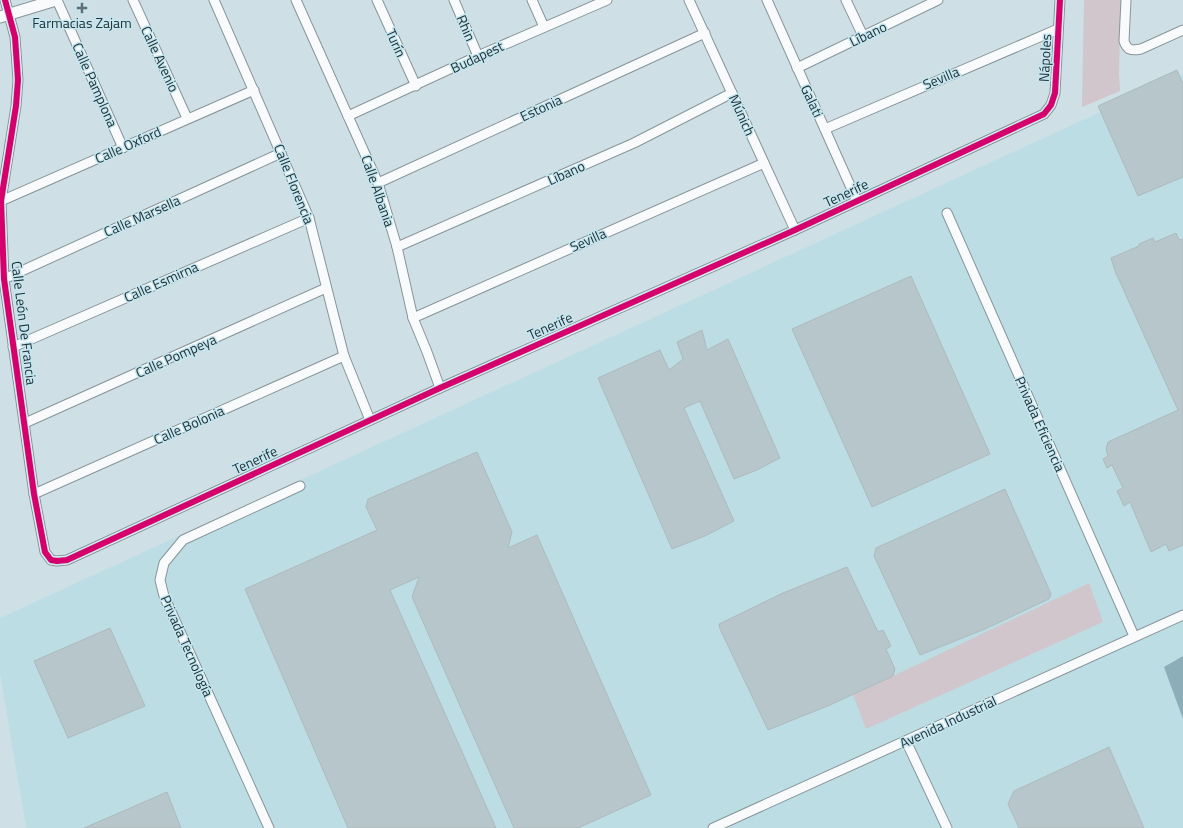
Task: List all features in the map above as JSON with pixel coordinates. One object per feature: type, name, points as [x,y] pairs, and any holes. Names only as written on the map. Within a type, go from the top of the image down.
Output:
[{"type":"street","name":"Calle León De Francia","points":[[5,0],[5,16],[15,37],[18,80],[16,106],[1,201],[4,279],[34,494],[45,552],[51,560],[67,560]]},
{"type":"street","points":[[5,16],[56,0]]},
{"type":"street","name":"Calle Pamplona","points":[[56,0],[123,148]]},
{"type":"street","name":"Calle Avenio","points":[[133,0],[188,118]]},
{"type":"street","name":"Calle Florencia","points":[[214,0],[309,218],[344,356],[370,420]]},
{"type":"street","name":"Calle Albania","points":[[296,0],[378,183],[397,247],[413,318],[440,388]]},
{"type":"street","name":"Turín","points":[[377,0],[416,86]]},
{"type":"street","name":"Rhin","points":[[454,0],[478,56]]},
{"type":"street","points":[[532,0],[544,28]]},
{"type":"street","name":"Budapest","points":[[348,116],[416,86],[478,56],[607,0]]},
{"type":"street","name":"Múnich","points":[[689,0],[795,230]]},
{"type":"street","name":"Galati","points":[[768,0],[857,201]]},
{"type":"street","points":[[846,0],[863,36]]},
{"type":"street","name":"Líbano","points":[[797,68],[863,36],[927,2],[938,0]]},
{"type":"street","name":"Nápoles","points":[[1044,114],[1051,105],[1055,93],[1060,0]]},
{"type":"street","points":[[1126,0],[1124,41],[1129,49],[1134,51],[1141,49],[1183,30]]},
{"type":"street","name":"Sevilla","points":[[825,129],[1058,29]]},
{"type":"street","name":"Estonia","points":[[378,183],[705,33]]},
{"type":"street","name":"Calle Oxford","points":[[1,201],[254,90]]},
{"type":"street","name":"Líbano","points":[[397,247],[634,143],[732,93]]},
{"type":"street","name":"Tenerife","points":[[67,560],[440,388],[795,230],[1044,114]]},
{"type":"street","name":"Calle Marsella","points":[[4,279],[281,153]]},
{"type":"street","name":"Sevilla","points":[[413,318],[764,163]]},
{"type":"street","name":"Privada Eficiencia","points":[[947,213],[1134,636]]},
{"type":"street","name":"Calle Esmirna","points":[[13,347],[309,218]]},
{"type":"street","name":"Calle Pompeya","points":[[25,423],[326,288]]},
{"type":"street","name":"Calle Bolonia","points":[[34,494],[344,356]]},
{"type":"street","name":"Privada Tecnología","points":[[269,828],[164,596],[160,580],[164,564],[183,540],[300,486]]},
{"type":"street","name":"Avenida Industrial","points":[[713,828],[1183,615]]},
{"type":"street","points":[[906,741],[947,828]]},
{"type":"shaded area","points":[[1084,0],[1121,0],[1120,91],[1082,107]]},
{"type":"shaded area","points":[[1183,74],[1183,828],[26,828],[0,673],[0,618]]},
{"type":"shaded area","points":[[1089,583],[1103,622],[866,729],[853,695]]},
{"type":"shaded area","points":[[1183,656],[1183,719],[1164,667]]},
{"type":"building","points":[[1177,70],[1183,84],[1183,177],[1138,196],[1098,106]]},
{"type":"building","points":[[1176,233],[1179,240],[1183,239],[1183,545],[1169,551],[1166,544],[1151,552],[1130,502],[1124,506],[1117,491],[1123,488],[1112,465],[1107,468],[1103,459],[1108,456],[1106,449],[1108,442],[1178,410],[1115,271],[1111,258],[1139,246],[1139,244],[1153,238],[1155,242]]},
{"type":"building","points":[[911,276],[990,454],[872,507],[792,329]]},
{"type":"building","points":[[702,330],[707,350],[728,339],[780,458],[757,470],[734,479],[700,401],[684,408],[734,521],[705,536],[672,549],[598,378],[660,350],[669,370],[683,359],[677,342]]},
{"type":"building","points":[[477,452],[512,532],[508,548],[537,535],[651,795],[578,828],[514,828],[412,597],[419,577],[390,590],[496,828],[348,828],[245,589],[377,530],[366,507],[368,499]]},
{"type":"building","points":[[1005,489],[1051,594],[1049,599],[985,629],[920,655],[874,556],[876,548]]},
{"type":"building","points":[[847,567],[878,632],[883,630],[891,646],[886,649],[895,669],[893,676],[830,705],[768,730],[719,624],[783,593]]},
{"type":"building","points":[[110,628],[145,706],[68,738],[34,661]]},
{"type":"building","points":[[1109,747],[1144,828],[1019,828],[1008,804],[1014,791]]},
{"type":"building","points":[[167,792],[181,828],[84,828]]},
{"type":"cycle path","points":[[5,0],[15,37],[18,80],[16,106],[1,201],[4,279],[34,494],[45,552],[51,560],[57,561],[67,560],[440,388],[795,230],[1044,114],[1051,105],[1055,93],[1060,0]]},
{"type":"place","name":"Farmacias Zajam","points":[[82,8]]}]
